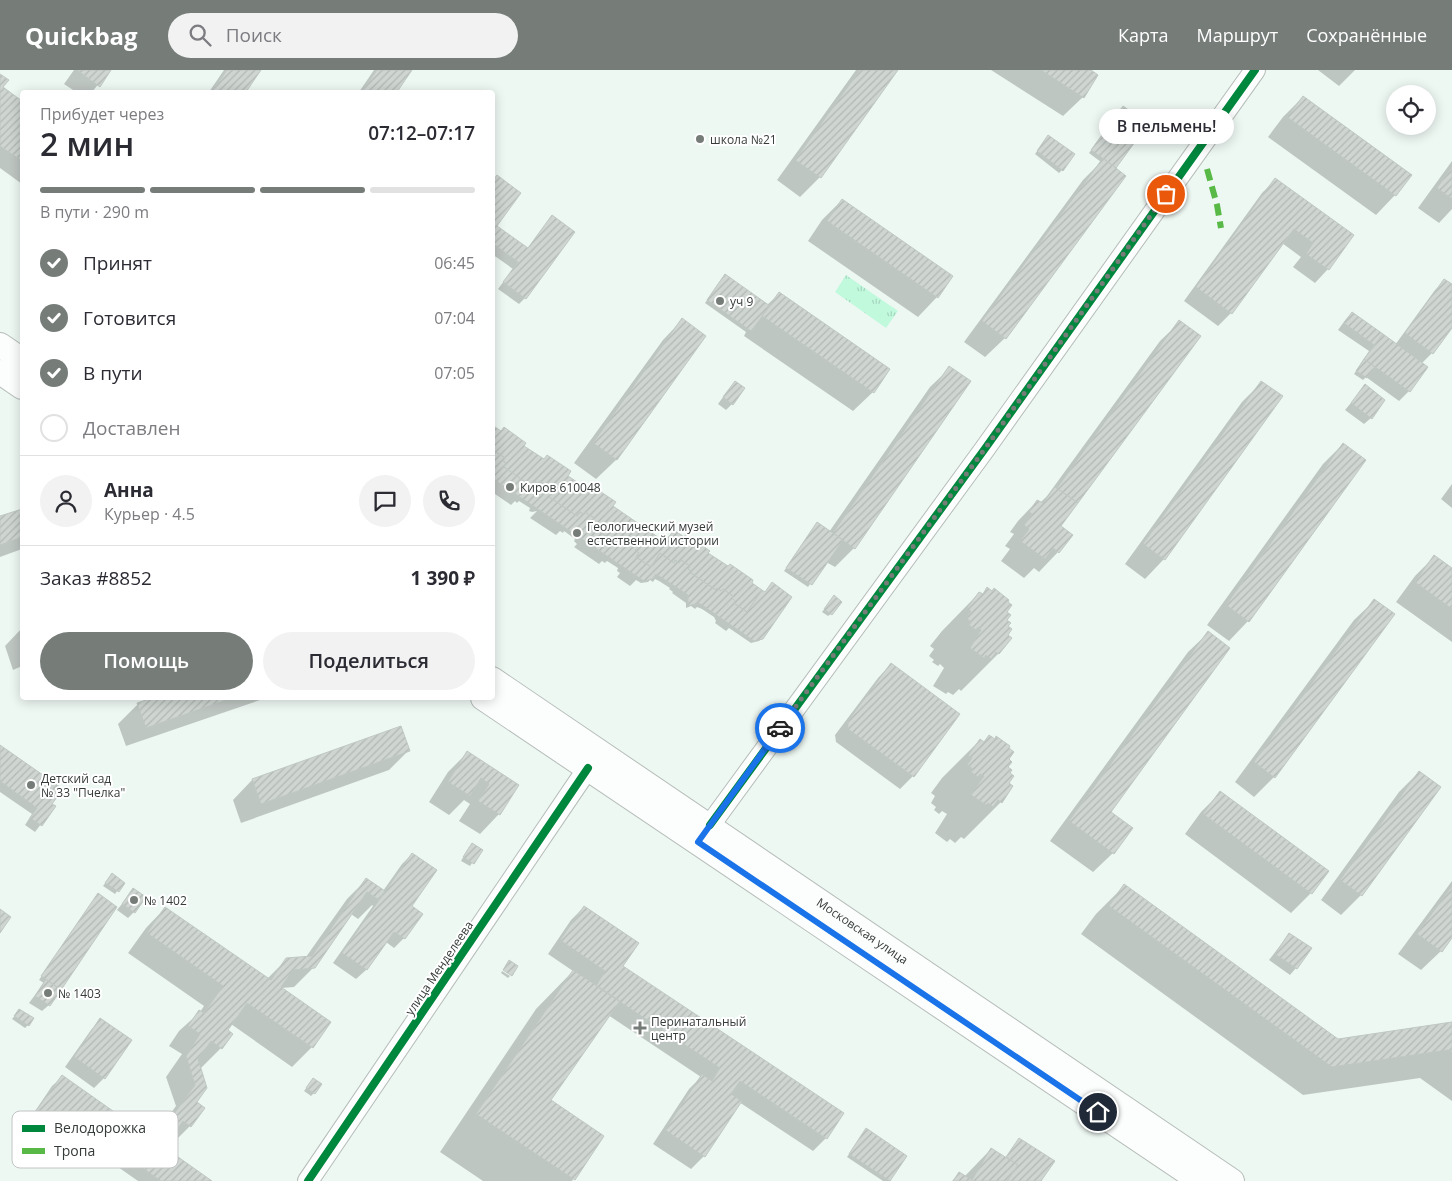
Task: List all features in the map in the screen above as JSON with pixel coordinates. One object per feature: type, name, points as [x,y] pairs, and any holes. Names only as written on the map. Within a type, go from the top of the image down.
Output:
[{"type":"main road","points":[[0,344],[20,359]]},
{"type":"main road","points":[[0,372],[20,386]]},
{"type":"main road","name":"Московская улица","points":[[495,680],[594,759],[1232,1181]]},
{"type":"main road","name":"Московская улица","points":[[487,700],[594,759]]},
{"type":"main road","name":"Московская улица","points":[[704,833],[1200,1181]]},
{"type":"street","points":[[704,833],[984,450],[1255,70]]},
{"type":"street","name":"улица Менделеева","points":[[308,1181],[594,759]]},
{"type":"green space","points":[[846,275],[898,311],[886,328],[835,292]]},
{"type":"building","points":[[77,70],[111,70],[100,87]]},
{"type":"building","points":[[227,70],[261,70],[247,90],[213,90]]},
{"type":"building","points":[[377,70],[412,70],[398,90],[363,90]]},
{"type":"building","points":[[860,70],[898,70],[821,178],[795,160]]},
{"type":"building","points":[[1041,70],[1091,70],[1098,75],[1084,98]]},
{"type":"building","points":[[0,74],[9,80],[3,87],[20,100],[20,160],[0,146]]},
{"type":"building","points":[[1303,96],[1412,175],[1396,196],[1287,117]]},
{"type":"building","points":[[1123,106],[1148,124],[1116,168],[1091,150]]},
{"type":"building","points":[[1048,135],[1075,154],[1063,171],[1037,151]]},
{"type":"building","points":[[1103,158],[1126,176],[1006,339],[982,321]]},
{"type":"building","points":[[1452,167],[1452,199],[1437,188]]},
{"type":"building","points":[[497,175],[521,193],[497,226],[528,248],[552,215],[575,232],[526,299],[503,282],[518,262],[495,245],[495,178]]},
{"type":"building","points":[[1275,178],[1354,235],[1329,270],[1306,254],[1313,243],[1294,229],[1232,314],[1196,287]]},
{"type":"building","points":[[842,199],[953,276],[938,298],[827,221]]},
{"type":"building","points":[[725,274],[770,306],[751,331],[707,300]]},
{"type":"building","points":[[1444,279],[1452,284],[1452,328],[1433,354],[1405,333]]},
{"type":"building","points":[[779,292],[890,369],[874,393],[762,316]]},
{"type":"building","points":[[1352,312],[1383,334],[1374,345],[1344,323]]},
{"type":"building","points":[[682,318],[706,336],[617,460],[593,443]]},
{"type":"building","points":[[1179,320],[1201,336],[1078,503],[1057,488]]},
{"type":"building","points":[[1383,334],[1428,367],[1410,392],[1364,359]]},
{"type":"building","points":[[1364,359],[1375,367],[1367,378],[1356,371]]},
{"type":"building","points":[[949,366],[971,381],[855,549],[833,533]]},
{"type":"building","points":[[735,381],[745,388],[733,405],[723,397]]},
{"type":"building","points":[[1261,381],[1283,396],[1165,560],[1143,544]]},
{"type":"building","points":[[1365,384],[1385,400],[1372,419],[1351,403]]},
{"type":"building","points":[[495,427],[501,431],[504,427],[526,443],[524,446],[544,459],[547,455],[571,471],[568,476],[589,490],[592,486],[616,502],[613,506],[665,542],[674,530],[684,537],[686,534],[710,551],[708,553],[728,566],[730,564],[753,580],[752,583],[762,590],[747,612],[734,603],[733,596],[723,589],[721,591],[717,588],[716,590],[691,573],[688,569],[690,566],[681,560],[679,563],[675,560],[674,563],[660,553],[651,567],[636,557],[639,553],[635,550],[638,547],[628,540],[626,544],[622,541],[619,545],[593,527],[595,523],[592,521],[594,518],[585,512],[583,514],[580,512],[577,516],[549,497],[552,493],[548,490],[550,488],[540,481],[538,484],[534,481],[531,486],[504,467],[506,463],[503,461],[505,458],[496,452],[495,454]]},
{"type":"building","points":[[1343,443],[1366,460],[1249,622],[1226,605]]},
{"type":"building","points":[[496,452],[505,458],[503,461],[506,463],[504,467],[531,486],[534,481],[538,484],[540,481],[550,488],[548,490],[552,493],[549,497],[577,516],[580,512],[583,514],[585,512],[594,518],[592,521],[595,523],[593,527],[619,545],[622,541],[626,544],[628,540],[638,547],[635,550],[639,553],[636,557],[651,567],[660,553],[674,563],[675,560],[679,563],[681,560],[690,566],[688,569],[691,573],[716,590],[717,588],[721,591],[723,589],[733,596],[734,603],[747,612],[762,590],[765,592],[772,582],[792,597],[763,639],[754,641],[699,603],[688,606],[688,595],[656,574],[652,579],[644,581],[495,480]]},
{"type":"building","points":[[1055,487],[1078,503],[1061,526],[1073,535],[1059,553],[1053,548],[1045,559],[1020,541],[1029,529],[1024,525],[1032,514],[1029,512],[1037,500],[1043,503]]},
{"type":"building","points":[[20,510],[20,538],[0,545],[0,516]]},
{"type":"building","points":[[817,522],[843,540],[812,585],[786,568]]},
{"type":"building","points":[[1434,555],[1452,568],[1452,609],[1415,582]]},
{"type":"building","points":[[987,587],[992,591],[994,588],[1009,600],[1008,602],[1012,605],[1007,612],[1011,615],[1007,620],[1011,623],[1008,626],[1012,629],[1008,635],[1012,638],[999,654],[996,652],[991,659],[986,655],[984,658],[970,648],[981,630],[978,627],[976,630],[969,625],[971,622],[966,618],[971,611],[967,608],[979,592],[983,594]]},
{"type":"building","points":[[834,595],[842,602],[832,615],[824,609]]},
{"type":"building","points":[[1374,599],[1395,614],[1275,778],[1254,762]]},
{"type":"building","points":[[1208,631],[1230,648],[1111,812],[1133,828],[1114,854],[1069,821]]},
{"type":"building","points":[[891,663],[960,714],[914,777],[848,729],[848,721]]},
{"type":"building","points":[[146,700],[226,700],[146,728],[137,703]]},
{"type":"building","points":[[401,726],[410,751],[261,804],[252,779]]},
{"type":"building","points":[[989,735],[995,739],[996,736],[1010,746],[1009,748],[1014,752],[1009,759],[1012,762],[1008,767],[1012,770],[1010,773],[1014,776],[1009,783],[1013,786],[1002,803],[998,800],[993,807],[988,803],[986,805],[971,795],[984,776],[980,774],[978,777],[971,772],[973,769],[967,765],[972,758],[968,756],[980,739],[984,742]]},
{"type":"building","name":"Детский сад № 33 \"Пчелка\"","points":[[0,745],[63,789],[52,804],[56,806],[42,826],[30,818],[37,808],[0,781]]},
{"type":"building","points":[[467,751],[519,785],[500,815],[478,801],[489,784],[481,778],[470,796],[448,782]]},
{"type":"building","points":[[1419,771],[1441,787],[1362,896],[1340,880]]},
{"type":"building","points":[[1220,791],[1329,871],[1312,894],[1203,814]]},
{"type":"building","points":[[472,843],[483,850],[474,864],[463,857]]},
{"type":"building","points":[[412,853],[437,870],[412,906],[423,914],[405,939],[394,932],[367,970],[342,953]]},
{"type":"building","points":[[112,873],[125,883],[119,892],[105,883]]},
{"type":"building","points":[[366,878],[385,891],[379,900],[367,892],[315,968],[293,970],[281,987],[331,1022],[313,1048],[247,1003],[228,1030],[233,1034],[222,1049],[211,1041],[198,1059],[207,1088],[197,1102],[205,1108],[191,1127],[183,1121],[178,1128],[178,1111],[176,1111],[195,1085],[186,1056],[200,1034],[188,1026],[199,1010],[204,1013],[223,986],[147,933],[165,907],[271,980],[286,958],[312,956]]},
{"type":"building","points":[[1124,884],[1338,1039],[1452,1022],[1452,1052],[1448,1050],[1332,1067],[1109,906]]},
{"type":"building","points":[[1452,886],[1452,938],[1442,952],[1417,934]]},
{"type":"building","name":"№ 1402","points":[[133,888],[146,897],[135,913],[122,904]]},
{"type":"building","points":[[98,893],[117,907],[61,990],[41,976]]},
{"type":"building","points":[[584,906],[639,943],[623,966],[844,1113],[827,1139],[740,1081],[731,1094],[742,1101],[705,1157],[665,1130],[702,1074],[712,1081],[720,1068],[596,986],[605,971],[560,940]]},
{"type":"building","points":[[0,909],[11,917],[0,933]]},
{"type":"building","points":[[1289,933],[1312,948],[1297,969],[1275,954]]},
{"type":"building","points":[[509,960],[518,966],[512,976],[503,970]]},
{"type":"building","name":"Перинатальный центр","points":[[573,970],[620,1001],[551,1100],[604,1136],[575,1180],[476,1114]]},
{"type":"building","name":"№ 1403","points":[[46,979],[61,990],[50,1006],[35,996]]},
{"type":"building","points":[[19,1009],[34,1018],[29,1026],[14,1016]]},
{"type":"building","points":[[100,1018],[132,1040],[105,1079],[74,1057]]},
{"type":"building","points":[[62,1075],[113,1111],[36,1111]]},
{"type":"building","points":[[313,1078],[322,1084],[315,1094],[306,1088]]},
{"type":"building","points":[[866,1128],[907,1156],[890,1181],[849,1154]]},
{"type":"building","points":[[1019,1138],[1055,1161],[1041,1181],[1007,1181],[1018,1165],[1006,1157]]},
{"type":"building","points":[[991,1148],[1018,1165],[1007,1181],[953,1181],[959,1172],[972,1180]]},
{"type":"building","points":[[178,1157],[212,1181],[161,1181],[143,1168],[178,1168]]},
{"type":"marked path","points":[[1207,169],[1221,228]]},
{"type":"cycle path","points":[[710,825],[984,450],[1255,70]]},
{"type":"cycle path","points":[[308,1181],[588,768]]},
{"type":"way so far","points":[[780,728],[984,450],[1166,194]]},
{"type":"place","name":"школа №21","points":[[700,139]]},
{"type":"place","name":"В пельмень!","points":[[1166,194]]},
{"type":"place","name":"уч 9","points":[[720,301]]},
{"type":"place","name":"Киров 610048","points":[[510,487]]},
{"type":"place","name":"Геологический музей естественной истории","points":[[577,533]]},
{"type":"place","name":"Детский сад № 33 \"Пчелка\"","points":[[31,785]]},
{"type":"place","name":"№ 1402","points":[[134,900]]},
{"type":"place","name":"№ 1403","points":[[48,993]]},
{"type":"place","name":"Перинатальный центр","points":[[640,1028]]},
{"type":"route","points":[[780,728],[698,842],[1098,1112]]}]
